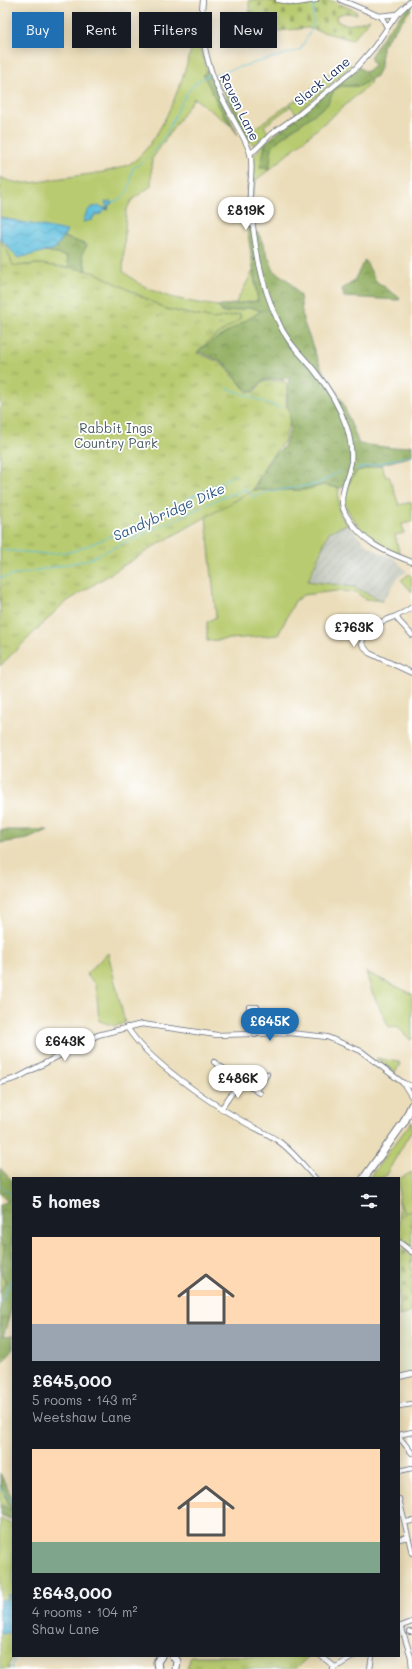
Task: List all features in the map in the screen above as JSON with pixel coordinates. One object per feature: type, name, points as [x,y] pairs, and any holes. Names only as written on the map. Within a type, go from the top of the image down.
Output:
[{"type":"highway","points":[[365,1177],[404,1122],[412,1105]]},
{"type":"highway","points":[[404,1122],[412,1116]]},
{"type":"highway","points":[[158,1669],[157,1662],[160,1657]]},
{"type":"highway","points":[[174,1657],[177,1663],[176,1669]]},
{"type":"street","name":"Raven Lane","points":[[203,0],[201,27],[212,75],[250,153]]},
{"type":"street","points":[[278,0],[296,3],[316,0]]},
{"type":"street","points":[[342,0],[381,16],[397,14]]},
{"type":"street","name":"Slack Lane","points":[[250,153],[258,148],[271,134],[297,116],[356,68],[374,47],[397,14],[412,0]]},
{"type":"street","points":[[381,16],[387,27]]},
{"type":"street","points":[[250,153],[252,167],[250,199],[253,224],[262,278],[271,305],[284,335],[314,370],[344,420],[349,436],[351,460],[342,496],[342,503],[347,516],[361,534],[374,546],[412,562]]},
{"type":"street","points":[[412,608],[397,616],[375,624],[364,632],[362,644],[369,653],[412,673]]},
{"type":"street","points":[[397,616],[398,620],[412,635]]},
{"type":"street","points":[[249,1007],[258,1007],[255,1034]]},
{"type":"street","points":[[0,1083],[17,1078],[98,1035],[142,1024],[199,1034],[307,1034],[327,1037],[361,1051],[403,1083],[412,1086]]},
{"type":"street","points":[[127,1027],[132,1035],[168,1070],[221,1109],[268,1134],[283,1144],[314,1177]]},
{"type":"street","points":[[214,1062],[258,1092],[267,1074]]},
{"type":"street","points":[[221,1109],[241,1080]]},
{"type":"street","points":[[403,1083],[412,1097]]},
{"type":"street","points":[[400,1243],[412,1252]]},
{"type":"street","points":[[400,1377],[412,1374]]},
{"type":"street","points":[[400,1406],[412,1404]]},
{"type":"street","points":[[400,1436],[412,1432]]},
{"type":"street","points":[[400,1437],[412,1453]]},
{"type":"street","points":[[400,1471],[412,1468]]},
{"type":"street","points":[[401,1508],[406,1522],[412,1553]]},
{"type":"street","points":[[406,1522],[412,1521]]},
{"type":"street","points":[[400,1539],[408,1537]]},
{"type":"street","points":[[412,1622],[400,1627],[411,1657],[412,1669]]},
{"type":"street","points":[[322,1657],[334,1668],[352,1657]]},
{"type":"street","points":[[370,1669],[372,1657]]},
{"type":"shaded area","points":[[347,524],[365,543],[378,552],[394,558],[407,572],[399,576],[383,601],[354,587],[308,581],[329,532]]},
{"type":"shaded area","points":[[412,1312],[412,1372],[400,1376],[400,1316]]},
{"type":"green space","points":[[249,0],[267,0],[289,6],[330,0],[356,11],[357,14],[344,13],[336,16],[337,21],[341,23],[353,24],[370,19],[352,40],[308,28],[277,31],[277,12],[249,12]]},
{"type":"green space","points":[[412,3],[412,8],[382,46],[381,66],[376,76],[360,86],[341,86],[334,90],[327,105],[281,138],[272,147],[269,170],[260,167],[266,142],[359,67],[366,72],[374,65],[370,57],[387,31]]},
{"type":"green space","points":[[191,48],[201,48],[207,70],[203,74],[230,125],[194,98],[152,159],[151,186],[131,201],[126,211],[123,271],[144,286],[156,292],[193,302],[218,306],[223,313],[251,307],[261,311],[197,353],[200,347],[240,319],[240,315],[213,319],[166,309],[96,273],[87,272],[82,254],[87,245],[0,217],[0,177],[15,182],[31,183],[94,174],[125,166],[138,158],[150,144],[161,126],[171,106]]},
{"type":"green space","points":[[343,59],[352,66],[296,114],[291,106],[264,126],[269,134],[253,145],[248,138],[249,132],[316,86]]},
{"type":"green space","points":[[207,70],[238,135],[224,116],[203,74]]},
{"type":"green space","points":[[215,76],[219,77],[249,132],[248,138],[246,137]]},
{"type":"green space","points":[[371,79],[370,84],[269,170],[272,147],[281,138],[327,105],[334,90],[341,86],[360,86]]},
{"type":"green space","points":[[266,142],[264,153],[269,170],[256,180],[253,196],[254,155]]},
{"type":"green space","points":[[248,173],[252,231],[259,234],[274,271],[289,281],[300,296],[303,320],[314,350],[321,367],[342,401],[359,444],[394,448],[412,445],[412,456],[357,471],[347,486],[339,488],[324,485],[303,490],[254,490],[265,467],[275,454],[284,447],[290,430],[289,409],[287,406],[289,378],[263,380],[253,391],[248,391],[225,363],[197,351],[261,311],[251,307],[223,313],[218,306],[258,301],[246,220]]},
{"type":"green space","points":[[0,217],[28,224],[87,245],[82,254],[87,272],[69,267],[67,257],[29,246]]},
{"type":"green space","points":[[0,235],[68,257],[69,268],[39,264],[15,266],[12,264],[0,241]]},
{"type":"green space","name":"Rabbit Ings Country Park","points":[[0,240],[7,250],[13,265],[40,264],[69,267],[96,273],[166,309],[213,319],[240,314],[240,319],[210,340],[197,353],[224,364],[247,392],[254,392],[263,381],[284,381],[287,383],[286,406],[289,410],[290,421],[284,442],[268,461],[252,491],[153,547],[63,604],[0,666]]},
{"type":"green space","points":[[365,260],[376,281],[400,298],[399,300],[344,297],[342,289],[353,282]]},
{"type":"green space","points":[[253,271],[258,301],[235,304]]},
{"type":"green space","points":[[381,465],[386,477],[389,476],[399,505],[412,502],[412,522],[402,524],[404,533],[395,535],[400,556],[383,547],[365,532],[350,515],[344,497],[351,480],[357,471]]},
{"type":"green space","points":[[324,485],[339,488],[338,503],[340,512],[347,524],[329,532],[308,581],[354,587],[383,601],[365,599],[356,592],[336,591],[303,595],[295,601],[278,635],[207,641],[207,622],[216,617],[206,517],[254,490],[303,490]]},
{"type":"green space","points":[[409,574],[412,577],[412,592],[401,580]]},
{"type":"green space","points":[[0,830],[48,830],[28,839],[0,843]]},
{"type":"green space","points":[[108,953],[125,1023],[115,1026],[99,1021],[96,985],[86,974]]},
{"type":"green space","points":[[366,972],[412,994],[412,1039],[410,1040],[397,1026],[389,1027],[372,992]]},
{"type":"green space","points":[[376,1058],[399,1062],[400,1065],[395,1072]]},
{"type":"green space","points":[[412,1121],[412,1130],[385,1177],[370,1177]]},
{"type":"green space","points":[[0,1168],[12,1180],[12,1307],[3,1337],[12,1336],[12,1350],[0,1365],[0,1292],[5,1283],[1,1271],[4,1247],[0,1239],[0,1205],[8,1201],[0,1193]]},
{"type":"green space","points":[[412,1172],[412,1211],[404,1213],[400,1203],[400,1178]]},
{"type":"green space","points":[[400,1203],[404,1213],[412,1211],[412,1248],[400,1240]]},
{"type":"green space","points":[[0,1239],[4,1247],[1,1271],[5,1283],[0,1292]]},
{"type":"green space","points":[[400,1247],[412,1256],[412,1312],[400,1316]]},
{"type":"green space","points":[[0,1473],[12,1498],[12,1520],[0,1515],[0,1505],[11,1510],[0,1483]]},
{"type":"green space","points":[[0,1483],[11,1510],[0,1505]]},
{"type":"green space","points":[[0,1519],[12,1525],[12,1657],[13,1657],[9,1664],[9,1669],[0,1669]]},
{"type":"green space","points":[[191,1657],[308,1657],[296,1669],[187,1669]]},
{"type":"water","points":[[110,201],[112,203],[109,205],[108,210],[105,209],[101,214],[95,215],[92,220],[83,222],[88,210],[94,207],[108,209],[105,202]]},
{"type":"water","points":[[0,217],[67,231],[55,249],[18,258],[0,238]]},
{"type":"water","points":[[7,1595],[12,1595],[12,1633],[0,1633],[0,1600],[7,1600]]},
{"type":"waterway","points":[[215,74],[300,50],[313,26],[314,3]]},
{"type":"waterway","points":[[112,203],[126,193],[130,186],[132,169],[141,163],[160,143],[187,93],[201,79],[210,75]]},
{"type":"waterway","points":[[227,388],[280,408]]},
{"type":"waterway","points":[[357,469],[412,455]]},
{"type":"waterway","name":"Sandybridge Dike","points":[[0,578],[87,560],[223,497],[246,489],[254,497],[267,492],[317,484],[341,471]]},
{"type":"waterway","points":[[0,550],[50,554],[74,551],[156,518],[191,497],[235,475]]},
{"type":"waterway","points":[[0,1184],[12,1196]]},
{"type":"waterway","points":[[0,1302],[12,1280]]},
{"type":"waterway","points":[[0,1487],[12,1502]]},
{"type":"waterway","points":[[12,1669],[12,1665],[16,1657]]}]
